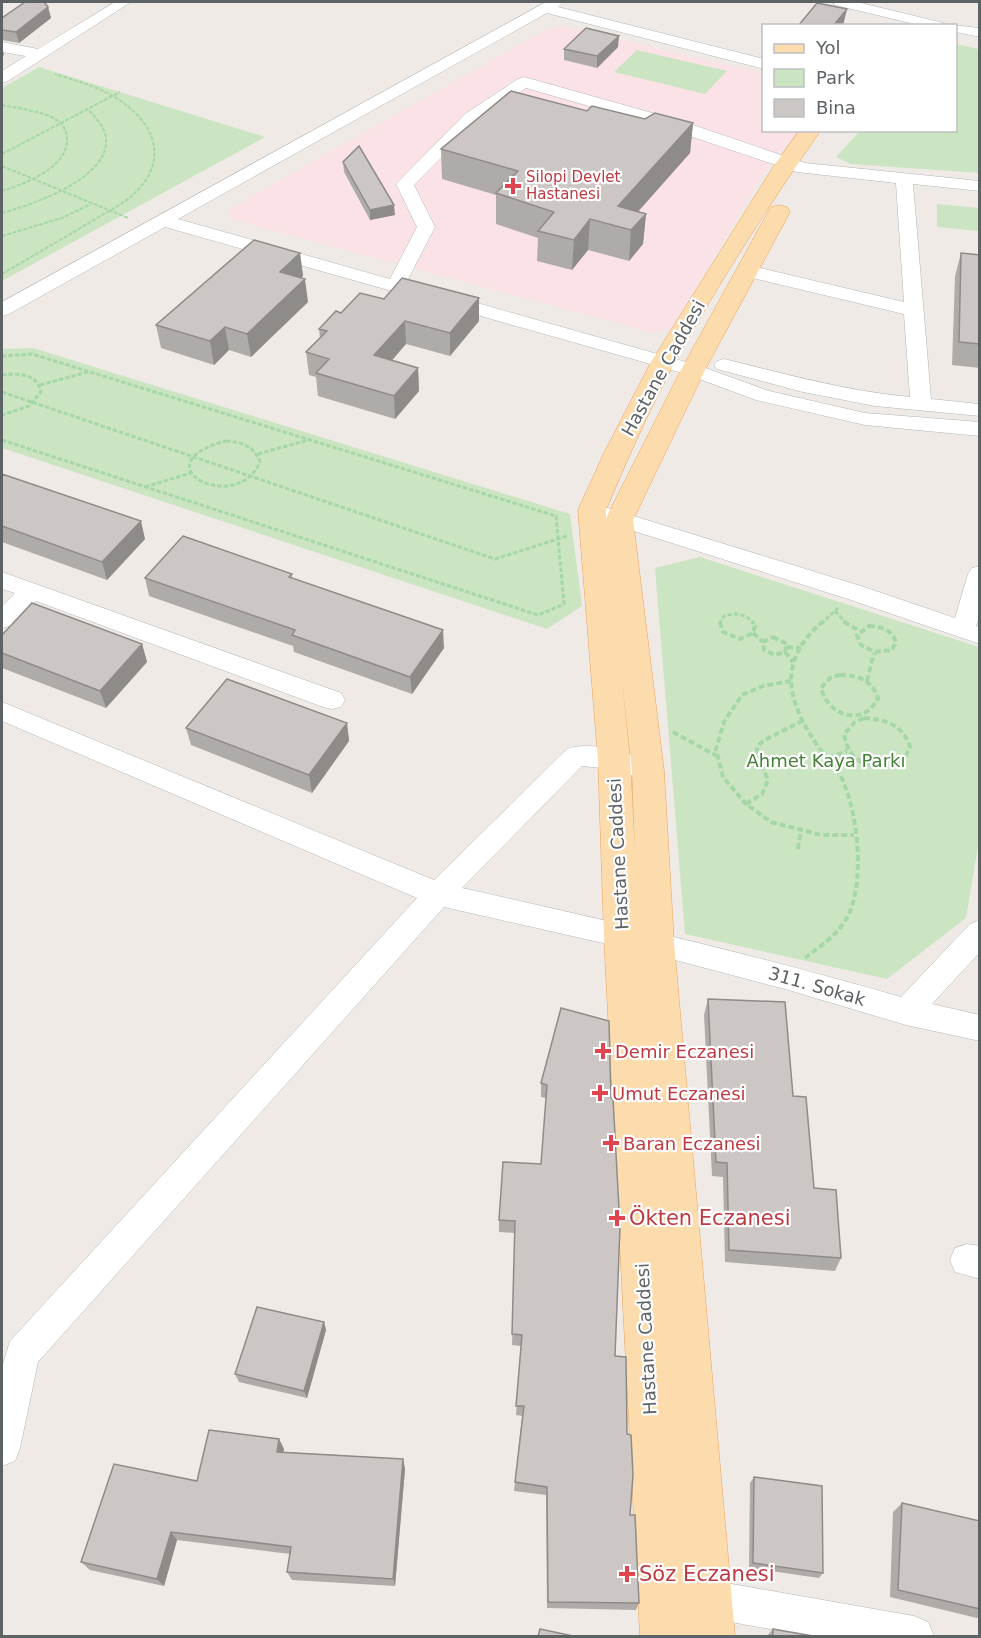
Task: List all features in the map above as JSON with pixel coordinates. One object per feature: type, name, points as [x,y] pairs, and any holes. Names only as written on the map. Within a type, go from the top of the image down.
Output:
[{"type":"main road","name":"Hastane Caddesi","points":[[681,360],[747,271],[810,132]]},
{"type":"main road","name":"Hastane Caddesi","points":[[664,1636],[622,938],[601,519],[681,360],[795,166],[834,132]]},
{"type":"main road","name":"Hastane Caddesi","points":[[601,519],[642,715],[648,771],[656,944],[711,1636]]},
{"type":"street","points":[[2,78],[124,2]]},
{"type":"street","points":[[840,2],[932,24]]},
{"type":"street","points":[[2,310],[550,5],[762,63]]},
{"type":"street","points":[[957,28],[980,33]]},
{"type":"street","points":[[2,47],[40,54]]},
{"type":"street","points":[[397,282],[426,227],[405,184],[471,118],[524,82],[675,125],[795,166],[980,186]]},
{"type":"street","points":[[904,179],[921,404]]},
{"type":"street","points":[[166,220],[681,360],[875,400],[980,410]]},
{"type":"street","points":[[747,271],[914,310]]},
{"type":"street","points":[[681,360],[763,396],[865,419],[980,429]]},
{"type":"street","points":[[601,519],[856,593],[971,633],[980,574]]},
{"type":"street","points":[[2,580],[332,700]]},
{"type":"street","points":[[2,620],[32,591]]},
{"type":"street","name":"311. Sokak","points":[[2,711],[438,894],[656,944],[784,976],[906,1011],[980,1028]]},
{"type":"street","points":[[2,1448],[22,1353],[438,894],[576,756],[614,759],[648,771]]},
{"type":"street","points":[[906,1011],[980,932]]},
{"type":"street","points":[[708,1599],[914,1636]]},
{"type":"path","points":[[2,274],[110,211],[143,186],[157,157],[151,131],[132,110],[113,96],[55,74]]},
{"type":"path","points":[[2,154],[120,92]]},
{"type":"path","points":[[2,105],[42,114],[61,123],[68,138],[64,152],[45,172],[2,191]]},
{"type":"path","points":[[2,213],[28,207],[63,191],[92,170],[104,150],[104,130],[88,109]]},
{"type":"path","points":[[2,166],[110,211],[166,220]]},
{"type":"path","points":[[2,236],[62,218],[92,203]]},
{"type":"path","points":[[2,356],[32,354],[556,516],[564,604],[537,615],[2,440]]},
{"type":"path","points":[[40,385],[89,372]]},
{"type":"path","points":[[2,375],[22,374],[31,377],[40,385],[41,392],[34,403],[23,410],[2,415]]},
{"type":"path","points":[[2,392],[495,559],[558,539],[601,519]]},
{"type":"path","points":[[258,454],[309,440]]},
{"type":"path","points":[[226,441],[247,444],[258,454],[260,462],[251,476],[222,486],[199,482],[189,469],[192,456],[203,447],[226,441]]},
{"type":"path","points":[[145,487],[191,473]]},
{"type":"path","points":[[784,976],[848,918],[857,886],[854,835],[848,792],[840,773],[804,720],[791,692],[791,666],[809,634],[856,593]]},
{"type":"path","points":[[835,611],[842,621],[860,631]]},
{"type":"path","points":[[741,614],[754,622],[753,633],[745,638],[733,638],[723,632],[719,624],[724,616],[741,614]]},
{"type":"path","points":[[869,626],[882,627],[895,638],[895,646],[892,650],[874,653],[859,644],[857,639],[860,631],[869,626]]},
{"type":"path","points":[[753,633],[763,642],[763,647],[767,652],[779,655],[788,647]]},
{"type":"path","points":[[763,642],[769,638],[777,638],[784,641],[788,647]]},
{"type":"path","points":[[788,647],[801,648]]},
{"type":"path","points":[[785,652],[793,662]]},
{"type":"path","points":[[867,681],[874,653]]},
{"type":"path","points":[[863,716],[849,715],[831,708],[821,695],[821,688],[831,677],[840,675],[849,675],[867,681],[873,686],[878,698],[872,710],[863,716],[848,727],[844,734],[847,751],[864,764],[875,767],[896,764],[908,753],[910,746],[903,730],[885,720],[863,716]]},
{"type":"path","points":[[791,681],[763,686],[742,695],[724,722],[716,749],[723,777],[746,804],[771,822],[821,835],[854,835]]},
{"type":"path","points":[[642,715],[718,756]]},
{"type":"path","points":[[746,804],[762,794],[768,780],[757,755],[757,747],[763,741],[804,720]]},
{"type":"path","points":[[828,758],[847,751]]},
{"type":"path","points":[[798,849],[801,830]]},
{"type":"shaded area","name":"Silopi Devlet Hastanesi","points":[[565,27],[762,73],[762,132],[800,132],[770,163],[671,329],[654,333],[230,219],[229,209],[547,29]]},
{"type":"green space","points":[[957,44],[979,49],[979,173],[851,164],[836,157],[859,132],[957,132]]},
{"type":"green space","points":[[637,50],[727,71],[705,94],[614,72]]},
{"type":"green space","points":[[39,67],[265,137],[2,281],[2,88]]},
{"type":"green space","points":[[937,204],[979,208],[979,231],[937,227]]},
{"type":"green space","points":[[33,348],[570,514],[582,606],[547,629],[2,448],[2,349]]},
{"type":"green space","name":"Ahmet Kaya Parkı","points":[[700,557],[979,647],[979,840],[966,918],[887,979],[685,934],[655,568]]},
{"type":"building","points":[[25,2],[44,2],[48,7],[16,32],[2,30],[2,18]]},
{"type":"building","points":[[817,3],[847,9],[835,24],[800,24]]},
{"type":"building","points":[[586,28],[619,36],[597,56],[564,49]]},
{"type":"building","points":[[511,91],[587,111],[592,106],[645,119],[655,113],[693,123],[618,206],[646,214],[631,230],[590,219],[574,240],[538,231],[554,212],[496,193],[518,171],[441,149]]},
{"type":"building","points":[[359,146],[394,205],[370,210],[343,162]]},
{"type":"building","points":[[254,240],[300,253],[280,272],[305,279],[247,334],[225,327],[210,341],[156,325]]},
{"type":"building","points":[[961,253],[980,255],[980,344],[959,342]]},
{"type":"building","points":[[402,278],[479,298],[450,333],[405,321],[374,355],[418,368],[394,396],[316,373],[329,359],[306,352],[327,331],[319,329],[336,311],[341,313],[360,293],[384,299]]},
{"type":"building","points":[[2,474],[141,521],[102,562],[2,526]]},
{"type":"building","points":[[183,536],[292,574],[289,577],[443,630],[410,677],[292,635],[295,630],[145,578]]},
{"type":"building","points":[[32,603],[142,644],[100,691],[2,653],[2,635]]},
{"type":"building","points":[[227,679],[347,723],[309,775],[186,728]]},
{"type":"building","points":[[708,999],[785,1002],[793,1096],[806,1097],[814,1188],[836,1190],[841,1258],[729,1250],[727,1163],[716,1162]]},
{"type":"building","points":[[561,1008],[609,1021],[611,1098],[613,1099],[620,1227],[615,1356],[626,1357],[627,1434],[631,1435],[633,1475],[630,1515],[635,1515],[639,1603],[548,1602],[547,1487],[515,1482],[524,1406],[516,1406],[522,1335],[512,1334],[515,1221],[499,1220],[503,1162],[541,1164],[547,1085],[541,1083]]},
{"type":"building","points":[[257,1307],[324,1322],[304,1391],[235,1374]]},
{"type":"building","points":[[209,1430],[279,1439],[277,1452],[403,1459],[393,1579],[287,1572],[291,1547],[171,1532],[157,1579],[81,1562],[114,1464],[197,1481]]},
{"type":"building","points":[[754,1477],[822,1486],[823,1573],[753,1563]]},
{"type":"building","points":[[902,1503],[980,1521],[980,1609],[898,1590]]},
{"type":"building","points":[[540,1629],[573,1636],[538,1636]]},
{"type":"building","points":[[773,1629],[813,1636],[773,1636]]},
{"type":"place","name":"Silopi Devlet Hastanesi","points":[[513,186]]},
{"type":"place","name":"Demir Eczanesi","points":[[603,1051]]},
{"type":"place","name":"Umut Eczanesi","points":[[600,1093]]},
{"type":"place","name":"Baran Eczanesi","points":[[611,1143]]},
{"type":"place","name":"Ökten Eczanesi","points":[[617,1218]]},
{"type":"place","name":"Söz Eczanesi","points":[[627,1574]]}]
